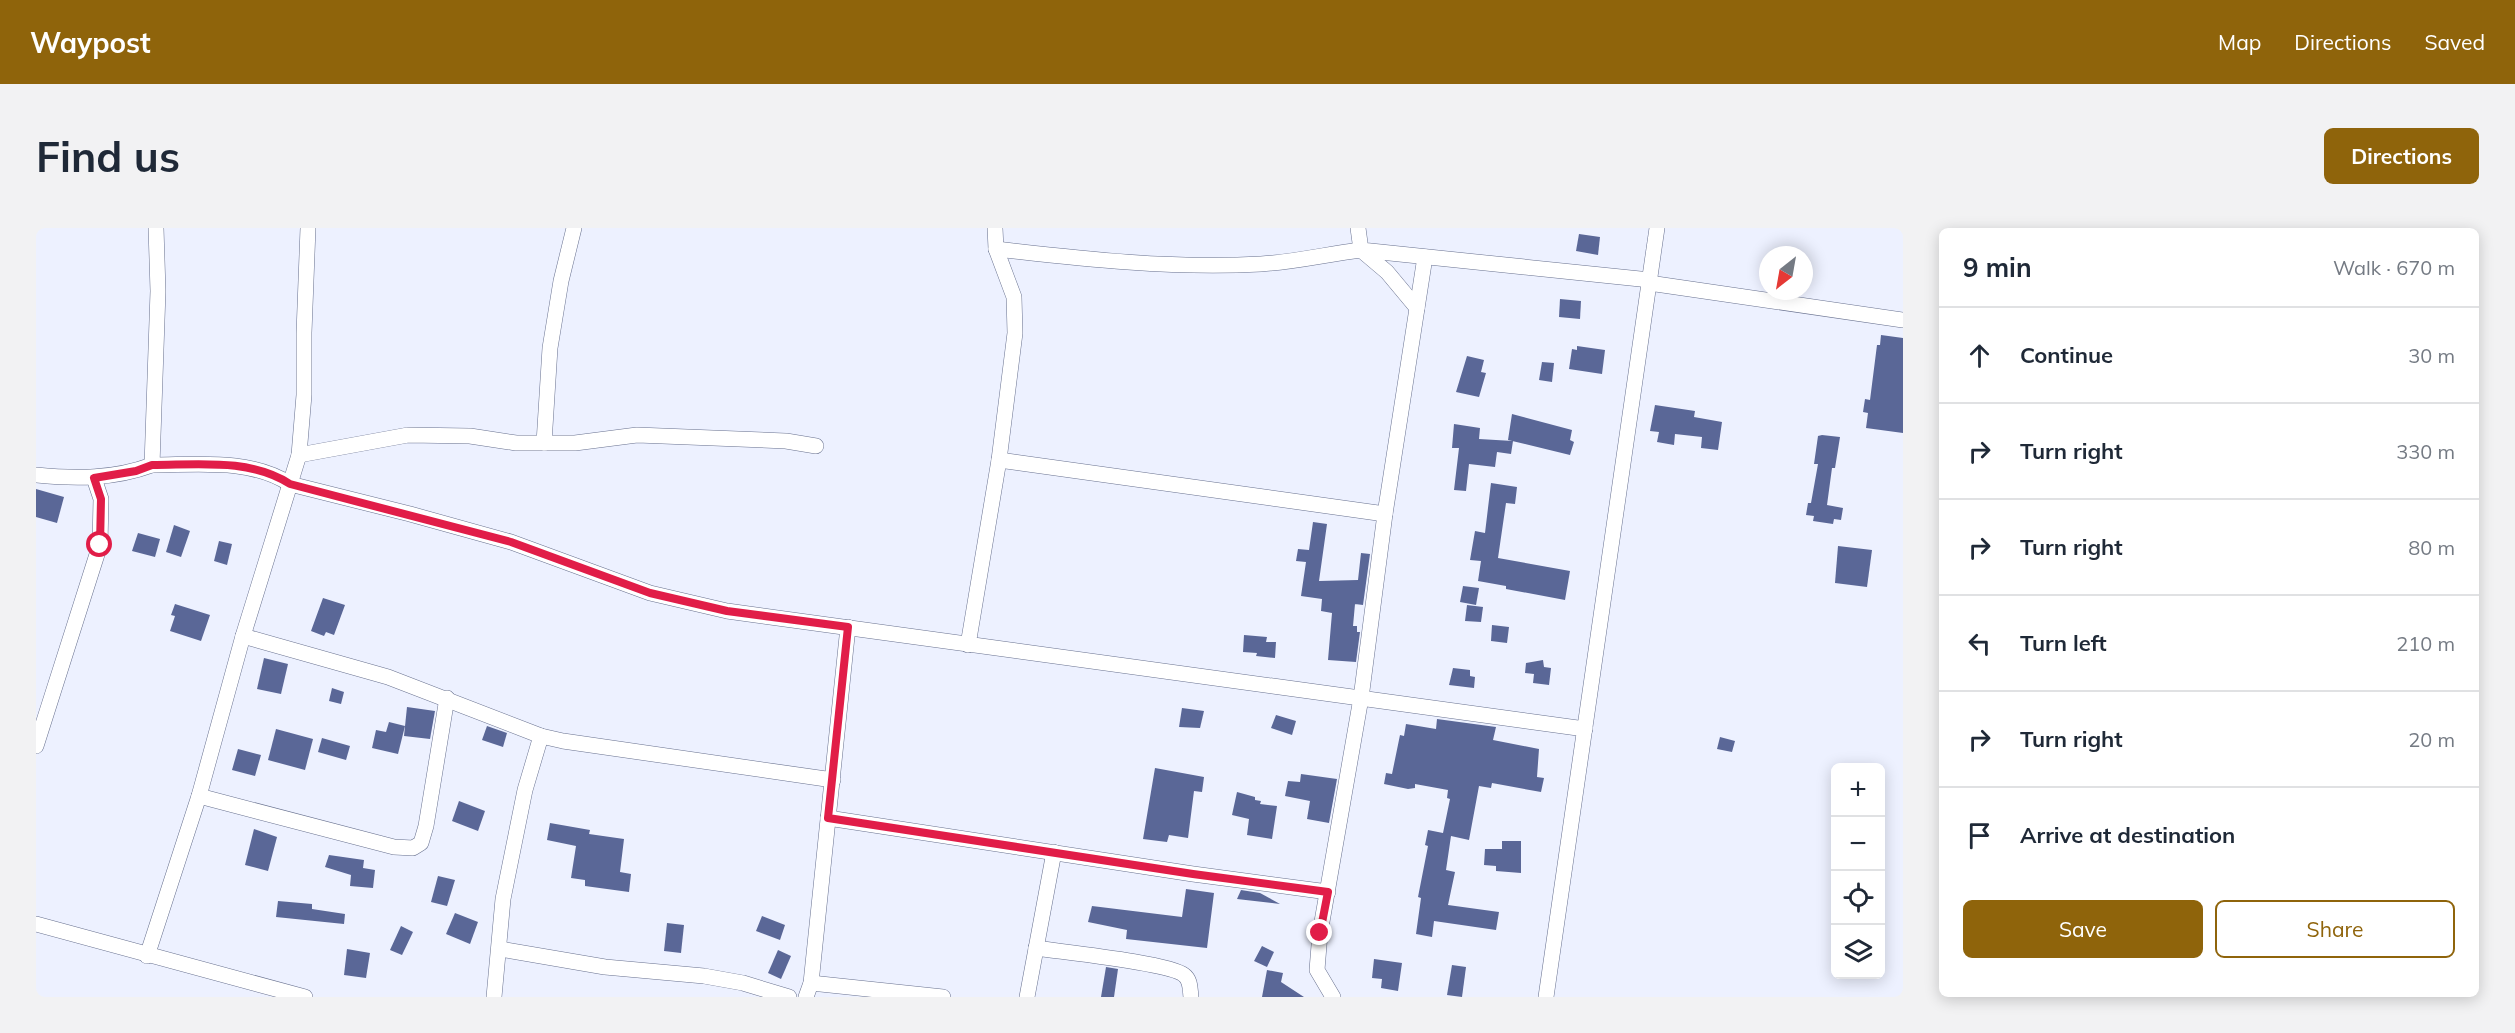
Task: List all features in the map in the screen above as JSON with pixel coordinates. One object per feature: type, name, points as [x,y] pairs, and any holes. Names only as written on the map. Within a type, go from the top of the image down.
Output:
[{"type":"street","points":[[152,465],[158,291],[156,228]]},
{"type":"street","points":[[147,956],[199,796],[243,636],[299,455],[304,395],[308,228]]},
{"type":"street","points":[[544,443],[550,348],[561,281],[574,228]]},
{"type":"street","points":[[968,645],[999,460],[1014,324],[1014,297],[996,249],[995,228]]},
{"type":"street","points":[[1358,228],[1361,250],[1388,272],[1417,308]]},
{"type":"street","points":[[1546,997],[1657,228]]},
{"type":"street","points":[[996,249],[1058,256],[1195,264],[1262,264],[1361,250],[1649,282],[1903,320]]},
{"type":"street","points":[[1333,997],[1317,970],[1320,933],[1361,698],[1385,514],[1425,257]]},
{"type":"street","points":[[299,455],[408,435],[470,436],[544,443],[575,443],[638,435],[786,441],[816,446]]},
{"type":"street","points":[[999,460],[1385,514]]},
{"type":"street","points":[[36,475],[94,478],[136,471],[152,465],[254,468],[274,474],[290,484],[511,542],[650,593],[727,611],[1585,729]]},
{"type":"street","points":[[36,746],[100,545],[101,499],[94,478]]},
{"type":"street","points":[[848,627],[833,780],[808,990],[943,997]]},
{"type":"street","points":[[243,636],[388,677],[541,736],[609,749],[833,780]]},
{"type":"street","points":[[199,796],[394,847],[413,848],[421,843],[426,826],[447,698]]},
{"type":"street","points":[[494,997],[503,899],[513,843],[525,790],[541,736]]},
{"type":"street","points":[[828,818],[1193,874],[1328,892]]},
{"type":"street","points":[[1027,997],[1054,852]]},
{"type":"street","points":[[36,924],[147,956],[305,997]]},
{"type":"street","points":[[1036,948],[1156,966],[1184,975],[1189,982],[1191,997]]},
{"type":"street","points":[[500,949],[605,968],[704,976],[743,983],[789,997]]},
{"type":"building","points":[[1579,234],[1600,237],[1598,255],[1576,251]]},
{"type":"building","points":[[1560,299],[1581,301],[1580,319],[1559,317]]},
{"type":"building","points":[[1881,335],[1903,338],[1903,433],[1866,428],[1868,413],[1863,412],[1865,399],[1870,400],[1877,345],[1880,345]]},
{"type":"building","points":[[1577,346],[1605,350],[1602,374],[1569,369],[1572,349],[1577,350]]},
{"type":"building","points":[[1467,356],[1484,360],[1481,372],[1486,373],[1479,397],[1456,392]]},
{"type":"building","points":[[1542,362],[1554,363],[1552,382],[1539,380]]},
{"type":"building","points":[[1655,405],[1695,411],[1694,417],[1722,422],[1718,450],[1701,448],[1702,437],[1675,434],[1674,445],[1657,442],[1659,432],[1650,431]]},
{"type":"building","points":[[1512,414],[1572,430],[1570,440],[1574,442],[1570,455],[1508,440]]},
{"type":"building","points":[[1454,424],[1480,428],[1479,439],[1513,441],[1511,454],[1497,452],[1495,467],[1469,464],[1466,491],[1454,490],[1459,448],[1452,448]]},
{"type":"building","points":[[1818,436],[1840,437],[1835,468],[1832,468],[1827,505],[1843,508],[1841,520],[1834,519],[1833,524],[1813,521],[1814,516],[1806,515],[1808,503],[1811,503],[1818,464],[1814,464]]},
{"type":"building","points":[[1491,483],[1517,487],[1515,504],[1506,503],[1498,558],[1570,571],[1565,600],[1506,589],[1506,586],[1478,581],[1481,561],[1470,560],[1475,531],[1485,533]]},
{"type":"building","points":[[36,489],[64,497],[57,523],[36,517]]},
{"type":"building","points":[[1313,522],[1327,524],[1319,581],[1358,580],[1361,553],[1370,554],[1363,605],[1355,604],[1353,626],[1357,626],[1357,632],[1360,632],[1356,662],[1328,660],[1332,613],[1321,611],[1322,599],[1301,596],[1306,562],[1296,561],[1298,549],[1309,550]]},
{"type":"building","points":[[174,525],[190,531],[181,557],[166,552]]},
{"type":"building","points":[[138,533],[160,539],[155,557],[132,551]]},
{"type":"building","points":[[219,541],[232,544],[227,565],[214,561]]},
{"type":"building","points":[[1838,546],[1872,550],[1867,587],[1835,583]]},
{"type":"building","points":[[1463,586],[1479,588],[1476,605],[1460,602]]},
{"type":"building","points":[[323,598],[345,605],[334,635],[326,632],[324,636],[311,631]]},
{"type":"building","points":[[175,604],[210,615],[201,641],[170,631],[175,616],[171,615]]},
{"type":"building","points":[[1467,605],[1483,607],[1481,622],[1465,621]]},
{"type":"building","points":[[1492,625],[1509,627],[1507,643],[1491,641]]},
{"type":"building","points":[[1244,635],[1267,637],[1266,642],[1276,642],[1275,658],[1243,652]]},
{"type":"building","points":[[264,658],[288,664],[281,694],[257,689]]},
{"type":"building","points":[[1543,660],[1544,667],[1551,668],[1549,685],[1533,683],[1534,674],[1525,673],[1526,663]]},
{"type":"building","points":[[1453,668],[1470,670],[1470,676],[1475,677],[1474,688],[1449,685]]},
{"type":"building","points":[[332,688],[344,692],[341,704],[329,701]]},
{"type":"building","points":[[407,707],[435,711],[430,739],[404,736]]},
{"type":"building","points":[[1182,708],[1204,711],[1200,728],[1179,727]]},
{"type":"building","points":[[1276,715],[1296,721],[1292,735],[1271,728]]},
{"type":"building","points":[[1437,719],[1496,727],[1493,740],[1539,749],[1537,777],[1544,778],[1541,792],[1492,783],[1491,788],[1479,786],[1469,840],[1451,836],[1446,870],[1455,872],[1448,905],[1499,912],[1496,930],[1434,921],[1432,937],[1416,934],[1421,898],[1418,897],[1428,846],[1425,845],[1428,830],[1443,833],[1450,799],[1447,798],[1448,790],[1415,784],[1415,788],[1408,789],[1384,784],[1386,773],[1392,774],[1400,735],[1404,736],[1406,724],[1436,729]]},
{"type":"building","points":[[389,722],[405,726],[398,754],[372,748],[376,730],[386,732]]},
{"type":"building","points":[[487,726],[507,733],[503,747],[482,740]]},
{"type":"building","points":[[276,729],[313,739],[305,770],[268,760]]},
{"type":"building","points":[[1720,737],[1735,741],[1732,752],[1717,749]]},
{"type":"building","points":[[322,738],[350,746],[346,760],[318,752]]},
{"type":"building","points":[[238,749],[261,755],[255,776],[232,770]]},
{"type":"building","points":[[1155,768],[1204,777],[1202,792],[1194,791],[1188,838],[1169,835],[1167,842],[1143,839]]},
{"type":"building","points":[[1301,774],[1337,779],[1329,823],[1307,819],[1310,801],[1285,796],[1288,781],[1300,782]]},
{"type":"building","points":[[1237,792],[1255,797],[1255,800],[1261,801],[1260,804],[1277,806],[1272,839],[1247,835],[1249,819],[1232,815]]},
{"type":"building","points":[[459,801],[485,811],[478,831],[452,821]]},
{"type":"building","points":[[550,823],[590,830],[589,834],[624,839],[620,872],[631,874],[629,892],[585,886],[585,880],[571,878],[576,846],[547,840]]},
{"type":"building","points":[[254,829],[277,837],[268,871],[245,865]]},
{"type":"building","points":[[1502,841],[1521,841],[1521,873],[1496,871],[1496,866],[1484,865],[1485,849],[1502,849]]},
{"type":"building","points":[[329,855],[364,860],[363,868],[375,870],[373,888],[350,886],[351,875],[325,867]]},
{"type":"building","points":[[438,876],[455,880],[447,906],[431,902]]},
{"type":"building","points":[[1186,889],[1214,893],[1207,948],[1126,939],[1127,930],[1088,922],[1092,906],[1182,917]]},
{"type":"building","points":[[1241,890],[1260,893],[1280,904],[1237,899]]},
{"type":"building","points":[[278,901],[312,904],[312,909],[345,914],[344,924],[276,917]]},
{"type":"building","points":[[455,913],[478,922],[470,944],[446,934]]},
{"type":"building","points":[[762,916],[785,925],[780,940],[756,931]]},
{"type":"building","points":[[667,923],[684,925],[681,953],[664,951]]},
{"type":"building","points":[[401,926],[413,932],[402,955],[390,950]]},
{"type":"building","points":[[1262,946],[1274,952],[1267,967],[1254,961]]},
{"type":"building","points":[[347,949],[370,953],[366,978],[344,975]]},
{"type":"building","points":[[778,950],[791,956],[781,979],[768,973]]},
{"type":"building","points":[[1374,959],[1402,963],[1398,991],[1381,988],[1382,979],[1372,978]]},
{"type":"building","points":[[1452,965],[1466,967],[1462,997],[1447,995]]},
{"type":"building","points":[[1106,967],[1118,969],[1114,997],[1101,997]]},
{"type":"building","points":[[1267,970],[1283,973],[1281,982],[1304,997],[1262,997]]},
{"type":"route","points":[[100,545],[101,499],[94,478],[136,471],[152,465],[254,468],[274,474],[290,484],[511,542],[650,593],[727,611],[848,627],[828,818],[1193,874],[1328,892],[1320,933]]}]
